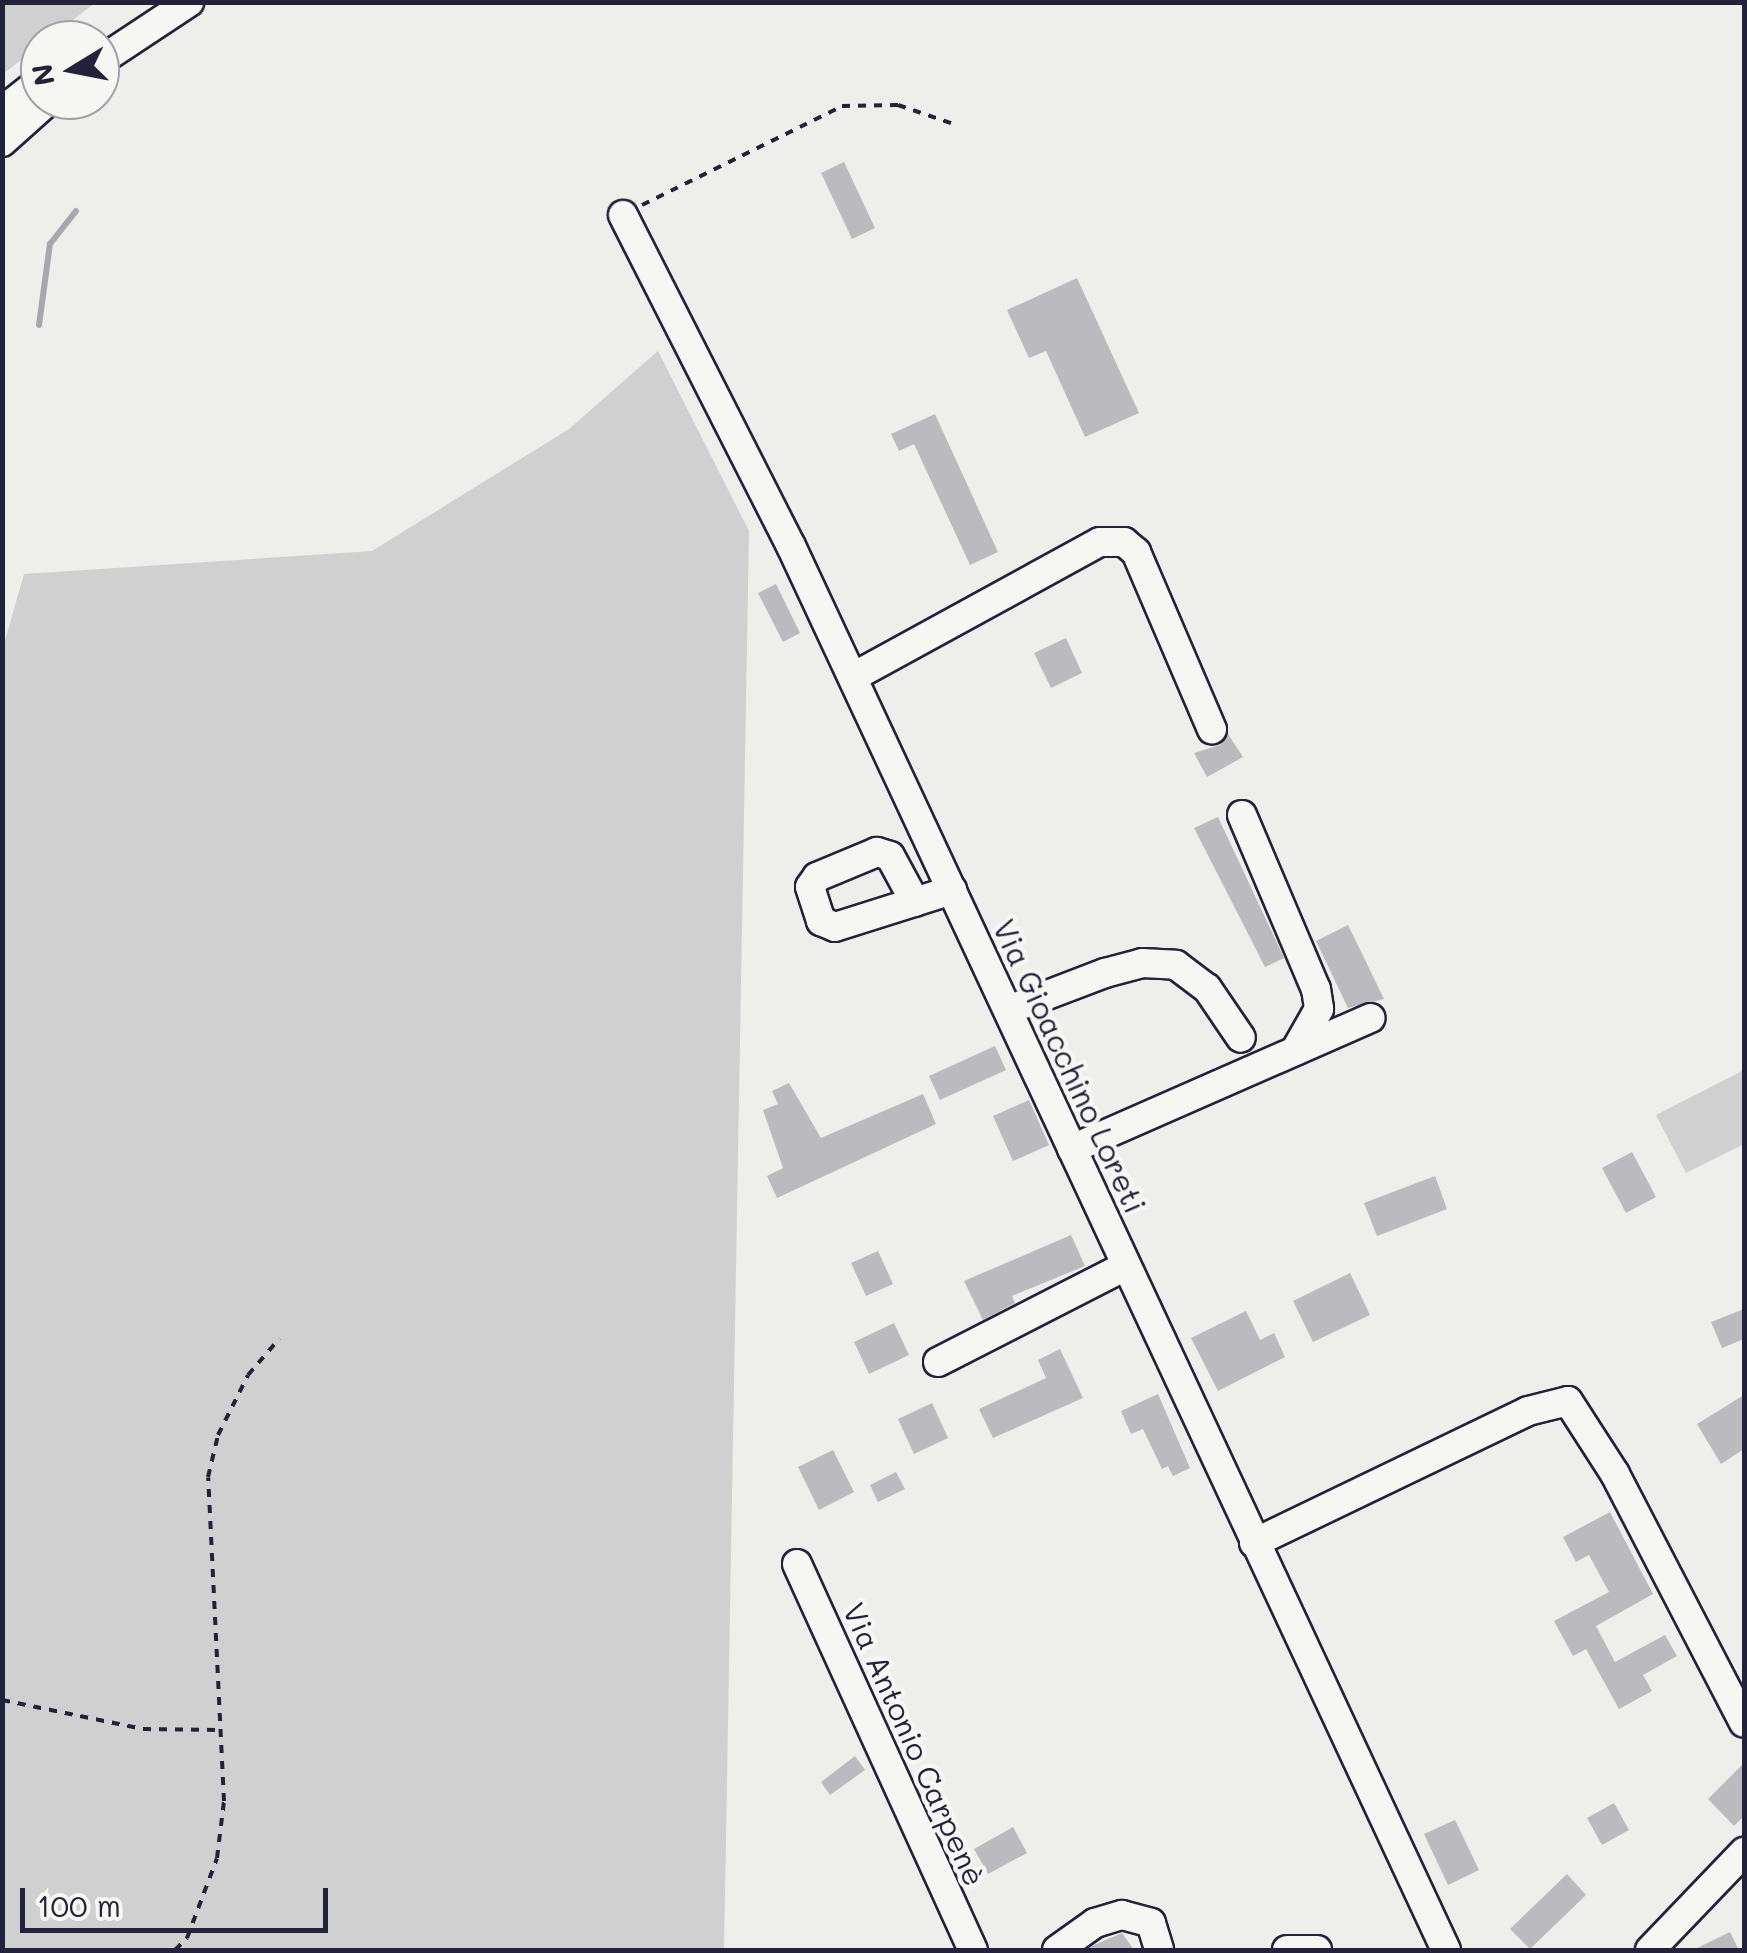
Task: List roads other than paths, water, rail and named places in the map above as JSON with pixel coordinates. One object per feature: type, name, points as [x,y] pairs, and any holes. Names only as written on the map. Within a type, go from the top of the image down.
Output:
[{"type":"street","points":[[120,27],[159,2]]},
{"type":"street","points":[[120,48],[190,2]]},
{"type":"street","points":[[2,142],[27,120]]},
{"type":"street","name":"Via Gioacchino Loreti","points":[[623,214],[853,677],[1446,1950]]},
{"type":"street","points":[[853,677],[1100,542],[1124,542],[1136,552],[1212,729]]},
{"type":"street","points":[[1242,815],[1316,989],[1320,1008],[1295,1051]]},
{"type":"street","points":[[915,902],[952,890]]},
{"type":"street","points":[[1008,1010],[1104,974],[1142,964],[1176,965],[1207,988],[1241,1038]]},
{"type":"street","points":[[1072,1149],[1370,1018]]},
{"type":"street","points":[[938,1362],[1126,1266]]},
{"type":"street","points":[[1254,1543],[1528,1411],[1568,1401],[1614,1474],[1744,1723]]},
{"type":"street","name":"Via Antonio Carpenè","points":[[797,1564],[973,1950]]},
{"type":"street","points":[[1650,1950],[1744,1852]]},
{"type":"street","points":[[1056,1950],[1095,1923],[1122,1915],[1151,1923],[1160,1950]]},
{"type":"street","points":[[1287,1950],[1317,1950]]},
{"type":"waterway","points":[[39,325],[50,244],[76,211]]}]
